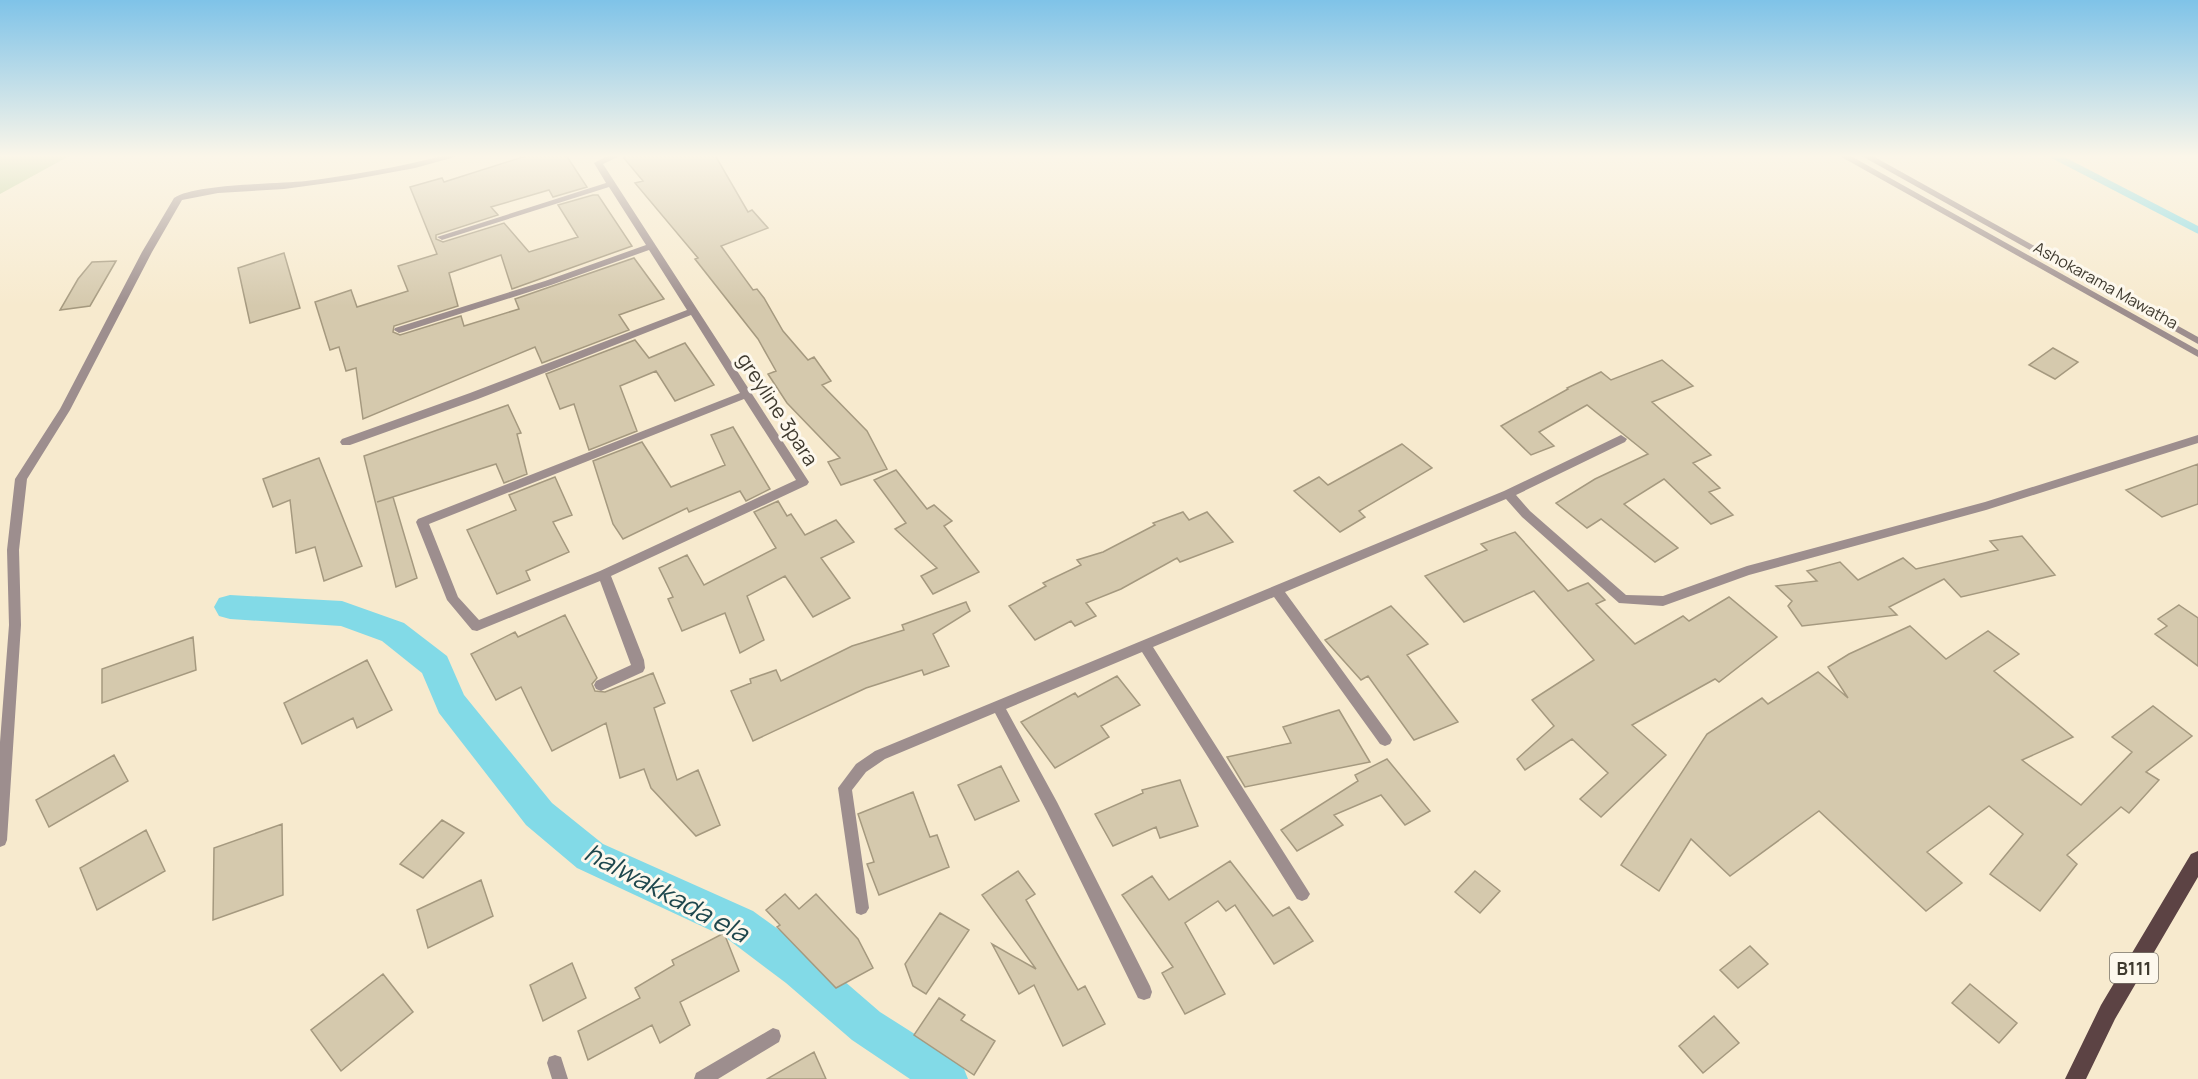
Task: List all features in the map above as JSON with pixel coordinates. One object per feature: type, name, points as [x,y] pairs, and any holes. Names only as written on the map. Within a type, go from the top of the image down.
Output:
[{"type":"main road","name":"B111","points":[[2076,1079],[2108,1012],[2198,860]]},
{"type":"street","points":[[0,840],[15,636],[13,550],[21,479],[65,410],[147,252],[175,205]]},
{"type":"street","points":[[442,237],[543,205]]},
{"type":"street","name":"greyline 3para","points":[[604,574],[803,482],[625,205]]},
{"type":"street","name":"Ashokarama Mawatha","points":[[1932,205],[2198,354]]},
{"type":"street","points":[[1954,205],[2198,341]]},
{"type":"street","points":[[399,330],[548,283],[651,246]]},
{"type":"street","points":[[346,442],[474,396],[693,311]]},
{"type":"street","points":[[601,685],[638,668],[638,660],[604,574],[477,626],[453,600],[422,522],[747,394]]},
{"type":"street","points":[[861,908],[845,788],[861,768],[880,755],[1508,494],[1621,439]]},
{"type":"street","points":[[1508,494],[1526,514],[1623,600],[1663,601],[1747,571],[1986,506],[2198,439]]},
{"type":"street","points":[[1277,591],[1385,740]]},
{"type":"street","points":[[1145,646],[1302,894]]},
{"type":"street","points":[[998,707],[1062,826],[1144,992]]},
{"type":"street","points":[[702,1079],[773,1036]]},
{"type":"building","points":[[417,205],[497,205],[491,207],[498,215],[436,235],[436,239],[443,242],[504,223],[529,252],[578,237],[558,205],[605,205],[632,246],[512,289],[501,255],[449,273],[458,306],[394,326],[393,332],[400,335],[461,316],[464,326],[519,309],[515,299],[634,258],[664,299],[619,315],[629,330],[542,363],[535,347],[363,419],[356,368],[346,371],[339,347],[330,350],[315,302],[351,290],[357,307],[408,291],[398,266],[437,254]]},
{"type":"building","points":[[654,205],[744,205],[748,212],[752,210],[768,228],[721,246],[753,290],[757,289],[764,298],[783,331],[808,360],[814,357],[831,381],[822,385],[867,431],[887,469],[841,485],[828,462],[840,458],[787,403],[768,374],[776,371],[758,339],[695,259],[698,258]]},
{"type":"building","points":[[284,253],[300,308],[250,323],[238,268]]},
{"type":"building","points":[[116,261],[90,306],[60,310],[78,279],[92,262]]},
{"type":"building","points":[[635,340],[649,358],[685,343],[714,385],[675,401],[656,371],[620,386],[637,431],[589,450],[574,404],[560,409],[546,374]]},
{"type":"building","points":[[2053,348],[2078,362],[2055,379],[2029,365]]},
{"type":"building","points":[[1662,360],[1693,386],[1652,402],[1711,455],[1693,463],[1720,488],[1709,492],[1733,515],[1711,524],[1664,479],[1624,504],[1678,548],[1655,562],[1601,519],[1587,528],[1556,503],[1595,479],[1648,454],[1587,405],[1539,432],[1554,446],[1531,455],[1501,426],[1567,388],[1601,372],[1611,380]]},
{"type":"building","points":[[508,405],[521,433],[517,434],[527,474],[504,483],[496,464],[377,502],[393,497],[417,578],[396,587],[364,456]]},
{"type":"building","points":[[733,427],[770,489],[746,501],[740,491],[689,512],[687,508],[623,539],[613,524],[593,461],[642,442],[671,487],[725,465],[711,435]]},
{"type":"building","points":[[1402,444],[1432,468],[1359,511],[1365,517],[1340,532],[1294,491],[1319,477],[1328,485]]},
{"type":"building","points":[[319,458],[362,566],[324,581],[315,547],[296,553],[290,500],[273,507],[263,479]]},
{"type":"building","points":[[2198,464],[2198,504],[2162,517],[2126,490]]},
{"type":"building","points":[[896,470],[927,509],[934,505],[952,521],[944,526],[979,572],[933,594],[921,576],[937,568],[895,529],[906,523],[874,480]]},
{"type":"building","points":[[555,477],[572,515],[553,522],[569,552],[526,571],[530,580],[497,594],[467,530],[516,510],[509,495]]},
{"type":"building","points":[[778,501],[787,516],[791,514],[805,535],[836,520],[854,542],[821,558],[850,598],[813,617],[785,576],[747,596],[764,640],[740,653],[725,613],[682,631],[668,599],[673,597],[659,568],[687,555],[704,585],[776,548],[754,512]]},
{"type":"building","points":[[1183,512],[1189,520],[1207,512],[1233,542],[1180,562],[1177,558],[1121,589],[1086,603],[1096,616],[1075,626],[1071,621],[1035,640],[1009,606],[1046,586],[1043,583],[1081,565],[1077,560],[1103,552],[1155,525],[1153,523]]},
{"type":"building","points":[[1515,532],[1568,591],[1588,583],[1605,600],[1596,604],[1635,644],[1683,616],[1689,621],[1729,597],[1777,637],[1719,682],[1715,679],[1632,725],[1666,755],[1601,817],[1580,799],[1608,773],[1572,739],[1525,770],[1517,759],[1554,726],[1532,700],[1594,660],[1534,591],[1464,622],[1425,576],[1487,550],[1481,544]]},
{"type":"building","points":[[2022,536],[2055,575],[1961,597],[1944,579],[1889,607],[1897,615],[1802,626],[1788,606],[1792,601],[1776,586],[1817,581],[1807,571],[1840,562],[1858,580],[1903,558],[1916,569],[1998,550],[1990,541]]},
{"type":"building","points":[[966,602],[970,611],[933,634],[949,666],[924,675],[922,670],[866,688],[753,741],[731,691],[751,683],[750,679],[776,670],[781,681],[852,646],[904,630],[902,625]]},
{"type":"building","points":[[2179,605],[2198,618],[2198,666],[2155,634],[2167,626],[2158,619]]},
{"type":"building","points":[[1391,606],[1428,644],[1407,655],[1458,722],[1414,740],[1368,676],[1361,680],[1325,640]]},
{"type":"building","points":[[565,615],[597,678],[592,684],[595,691],[605,692],[653,673],[665,703],[654,708],[677,780],[698,770],[720,825],[696,836],[651,788],[644,769],[620,778],[606,723],[552,751],[521,687],[496,700],[471,654],[515,632],[518,637]]},
{"type":"building","points":[[1910,626],[1946,659],[1988,631],[2019,654],[1994,671],[2073,737],[2022,760],[2081,805],[2132,752],[2112,737],[2153,706],[2192,736],[2146,772],[2159,780],[2129,813],[2121,807],[2067,855],[2077,864],[2040,911],[1990,874],[2023,834],[1989,806],[1927,852],[1962,883],[1926,911],[1819,811],[1730,876],[1691,839],[1659,891],[1621,865],[1707,734],[1762,698],[1768,704],[1818,672],[1848,698],[1828,667],[1849,654]]},
{"type":"building","points":[[193,637],[196,670],[102,703],[102,669]]},
{"type":"building","points":[[367,660],[392,710],[357,728],[353,718],[302,744],[284,703]]},
{"type":"building","points":[[1117,676],[1140,705],[1101,726],[1109,737],[1055,768],[1021,722],[1075,693],[1078,697]]},
{"type":"building","points":[[1339,710],[1370,762],[1245,787],[1227,757],[1291,743],[1283,727]]},
{"type":"building","points":[[114,755],[128,781],[49,827],[36,800]]},
{"type":"building","points":[[1387,759],[1430,811],[1405,825],[1381,795],[1334,815],[1343,825],[1297,851],[1281,830],[1358,781],[1355,775]]},
{"type":"building","points":[[1001,766],[1019,801],[975,820],[958,785]]},
{"type":"building","points":[[1180,780],[1198,826],[1160,838],[1156,827],[1113,846],[1095,814],[1143,793],[1142,790]]},
{"type":"building","points":[[913,792],[930,837],[937,835],[949,867],[879,895],[867,864],[874,862],[858,814]]},
{"type":"building","points":[[442,820],[464,833],[423,878],[400,864]]},
{"type":"building","points":[[282,824],[283,895],[213,920],[214,848]]},
{"type":"building","points":[[146,830],[165,871],[97,910],[80,868]]},
{"type":"building","points":[[1230,861],[1273,916],[1289,907],[1313,941],[1274,964],[1235,905],[1226,911],[1218,901],[1185,923],[1225,994],[1185,1014],[1162,973],[1173,967],[1122,895],[1152,876],[1169,900]]},
{"type":"building","points":[[1018,871],[1035,894],[1026,900],[1078,990],[1085,986],[1105,1024],[1063,1046],[1034,985],[1019,994],[992,944],[1036,969],[982,895]]},
{"type":"building","points":[[1475,871],[1500,891],[1480,913],[1455,892]]},
{"type":"building","points":[[481,880],[493,916],[428,948],[417,910]]},
{"type":"building","points":[[785,894],[799,909],[816,894],[858,939],[873,968],[836,988],[777,927],[780,925],[766,910]]},
{"type":"building","points":[[940,913],[969,930],[926,994],[913,986],[905,964]]},
{"type":"building","points":[[724,933],[739,971],[680,1002],[690,1025],[660,1043],[652,1025],[588,1060],[578,1031],[640,998],[635,988],[674,965],[672,960]]},
{"type":"building","points":[[1750,946],[1768,964],[1738,988],[1720,970]]},
{"type":"building","points":[[572,963],[586,998],[543,1021],[530,985]]},
{"type":"building","points":[[383,974],[413,1012],[341,1071],[311,1030]]},
{"type":"building","points":[[1970,984],[2017,1023],[1999,1043],[1952,1003]]},
{"type":"building","points":[[939,998],[965,1015],[961,1020],[995,1041],[974,1075],[914,1035]]},
{"type":"building","points":[[1714,1016],[1739,1043],[1703,1073],[1679,1046]]},
{"type":"building","points":[[814,1052],[826,1079],[767,1079]]},
{"type":"waterway","points":[[2150,205],[2198,230]]},
{"type":"waterway","name":"halwakkada ela","points":[[230,607],[342,614],[393,632],[435,665],[451,703],[539,814],[590,856],[739,924],[800,969],[866,1026],[947,1079]]}]
